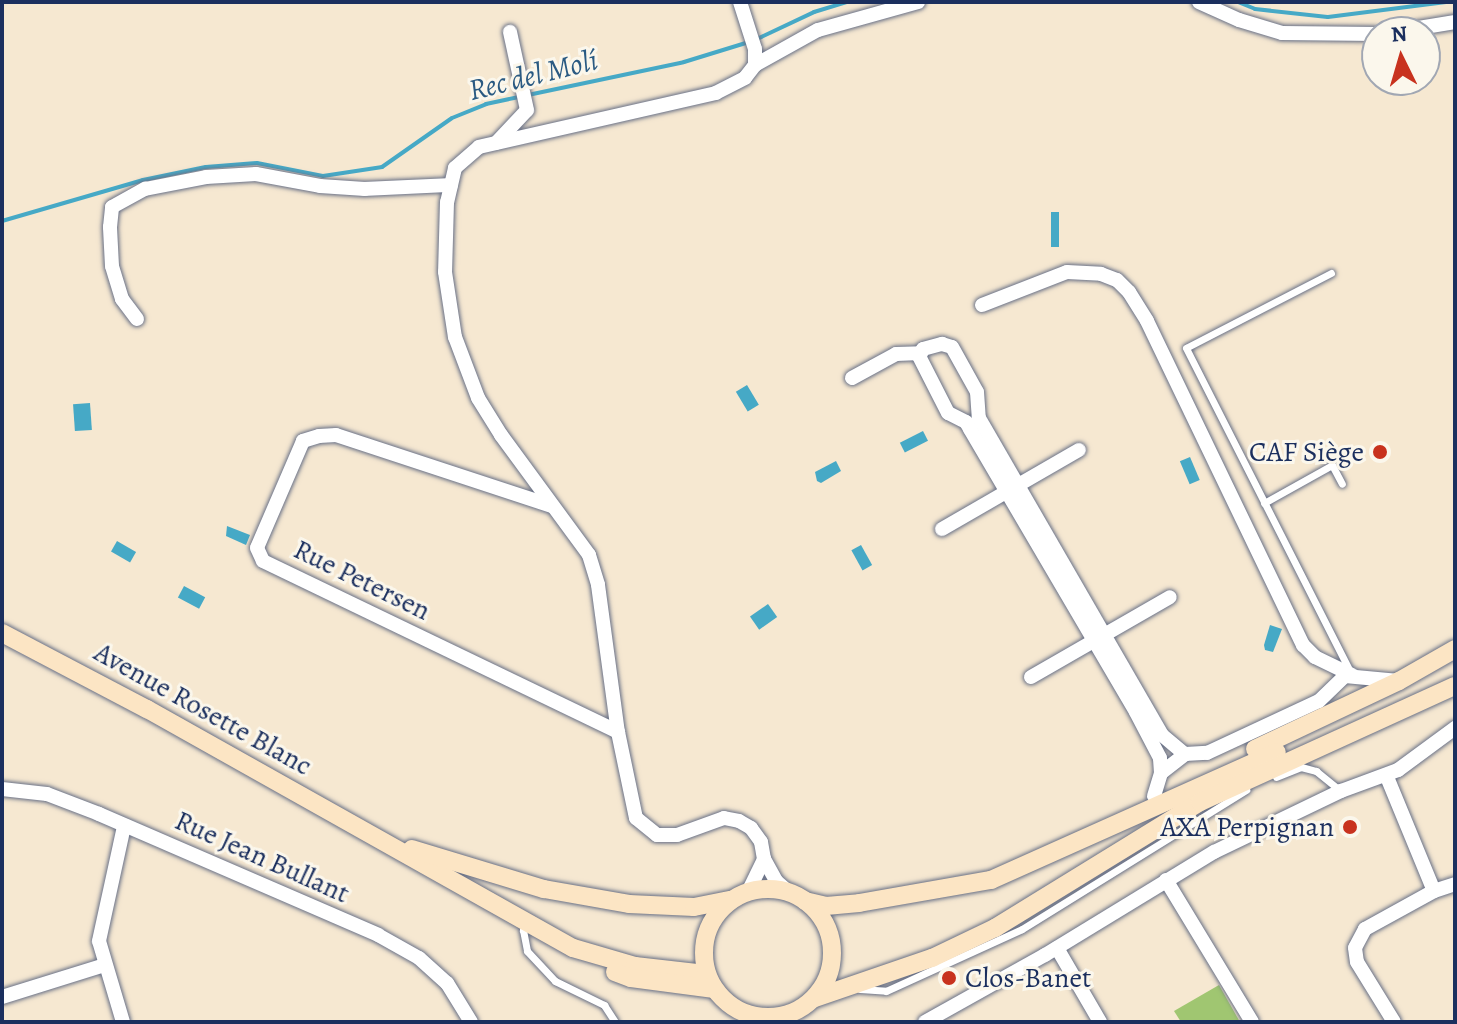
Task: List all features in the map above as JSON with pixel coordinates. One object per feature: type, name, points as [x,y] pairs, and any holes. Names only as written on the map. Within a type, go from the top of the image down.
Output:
[{"type":"main road","name":"Avenue Rosette Blanc","points":[[2,633],[375,836],[573,948],[713,987]]},
{"type":"main road","points":[[975,883],[1399,681],[1455,649]]},
{"type":"main road","points":[[726,1022],[713,987],[704,941],[719,911],[740,896],[776,890],[826,906],[975,883],[1032,865],[1213,780],[1455,673]]},
{"type":"main road","points":[[713,987],[732,1008],[762,1020],[792,1013],[815,998],[932,958],[995,928],[1200,802],[1455,686]]},
{"type":"main road","points":[[1396,712],[1455,698]]},
{"type":"main road","name":"Avenue Rosette Blanc","points":[[375,836],[423,853],[567,893],[663,907],[694,907],[740,896]]},
{"type":"main road","points":[[797,897],[825,924],[831,939],[830,970],[815,998]]},
{"type":"street","points":[[740,2],[755,49],[755,65]]},
{"type":"street","points":[[797,897],[776,881],[764,859],[761,842],[751,828],[739,821],[724,818],[677,835],[657,835],[636,818],[618,732],[598,585],[589,555],[501,435],[464,367],[445,272],[447,202],[455,168],[479,147],[716,93],[745,78],[755,65],[818,30],[918,2]]},
{"type":"street","points":[[1199,2],[1239,20],[1282,33],[1361,34]]},
{"type":"street","points":[[495,143],[527,110],[510,32]]},
{"type":"street","points":[[137,319],[122,299],[112,266],[111,217],[112,207],[145,189],[206,177],[256,174],[320,186],[365,189],[451,185]]},
{"type":"street","points":[[982,305],[1067,272],[1101,274],[1117,280],[1129,292],[1147,321],[1303,645],[1315,657],[1352,675],[1399,681]]},
{"type":"street","points":[[852,378],[896,354],[921,353],[932,345],[952,347],[977,392],[972,418],[1005,493],[1162,735],[1185,754]]},
{"type":"street","points":[[921,353],[924,367],[948,413],[972,418],[1020,485],[1155,747],[1161,773],[1154,796]]},
{"type":"street","name":"Rue Petersen","points":[[552,507],[336,435],[319,436],[303,441],[257,548],[263,561],[618,732]]},
{"type":"street","points":[[942,529],[1079,450]]},
{"type":"street","points":[[1031,677],[1170,597]]},
{"type":"street","points":[[1161,773],[1185,754],[1207,753],[1319,701],[1332,692],[1339,681],[1352,675]]},
{"type":"street","points":[[925,1022],[946,1018],[1214,852],[1341,791],[1387,777],[1455,728]]},
{"type":"street","points":[[1387,777],[1434,891]]},
{"type":"street","name":"Rue Jean Bullant","points":[[2,789],[47,794],[378,935],[419,958],[447,983],[471,1022]]},
{"type":"street","points":[[123,1022],[99,941],[124,826]]},
{"type":"street","points":[[740,896],[764,859]]},
{"type":"street","points":[[1166,880],[1252,1022]]},
{"type":"street","points":[[1394,1022],[1357,962],[1355,948],[1365,929],[1434,891],[1455,884]]},
{"type":"street","points":[[1057,948],[1100,1022]]},
{"type":"street","points":[[2,997],[105,965]]},
{"type":"lane","points":[[1331,273],[1186,348],[1352,675]]},
{"type":"lane","points":[[1264,503],[1332,465],[1342,484]]},
{"type":"lane","points":[[850,988],[886,991],[949,965],[1022,929],[1249,789],[1301,767],[1316,771],[1341,791]]},
{"type":"lane","points":[[526,923],[523,930],[527,951],[555,981],[604,1005],[615,1022]]},
{"type":"green space","points":[[1219,985],[1240,1022],[1181,1022],[1174,1011]]},
{"type":"water","points":[[1051,212],[1059,212],[1059,247],[1051,247]]},
{"type":"water","points":[[747,385],[759,405],[748,411],[736,392]]},
{"type":"water","points":[[90,403],[92,430],[75,431],[73,404]]},
{"type":"water","points":[[923,431],[928,441],[905,453],[900,443]]},
{"type":"water","points":[[1190,457],[1200,480],[1190,484],[1180,461]]},
{"type":"water","points":[[836,461],[841,471],[821,483],[817,481],[815,472]]},
{"type":"water","points":[[227,526],[250,535],[246,545],[226,536]]},
{"type":"water","points":[[117,541],[136,552],[130,562],[111,551]]},
{"type":"water","points":[[861,545],[872,565],[863,570],[851,550]]},
{"type":"water","points":[[184,586],[205,597],[199,609],[178,597]]},
{"type":"water","points":[[768,604],[777,617],[759,630],[750,617]]},
{"type":"water","points":[[1270,625],[1282,629],[1273,652],[1265,650],[1264,645]]},
{"type":"waterway","name":"Rec del Molí","points":[[757,39],[814,12],[847,2]]},
{"type":"waterway","name":"Rec del Molí","points":[[1238,2],[1255,9],[1328,17],[1446,2]]},
{"type":"waterway","name":"Rec del Molí","points":[[528,95],[684,62],[749,42]]},
{"type":"waterway","name":"Rec del Molí","points":[[2,221],[143,180],[206,167],[257,163],[323,176],[382,167],[452,118],[486,104],[520,97]]},
{"type":"place","name":"CAF Siège","points":[[1380,452]]},
{"type":"place","name":"AXA Perpignan","points":[[1350,827]]},
{"type":"place","name":"Clos-Banet","points":[[949,978]]}]
